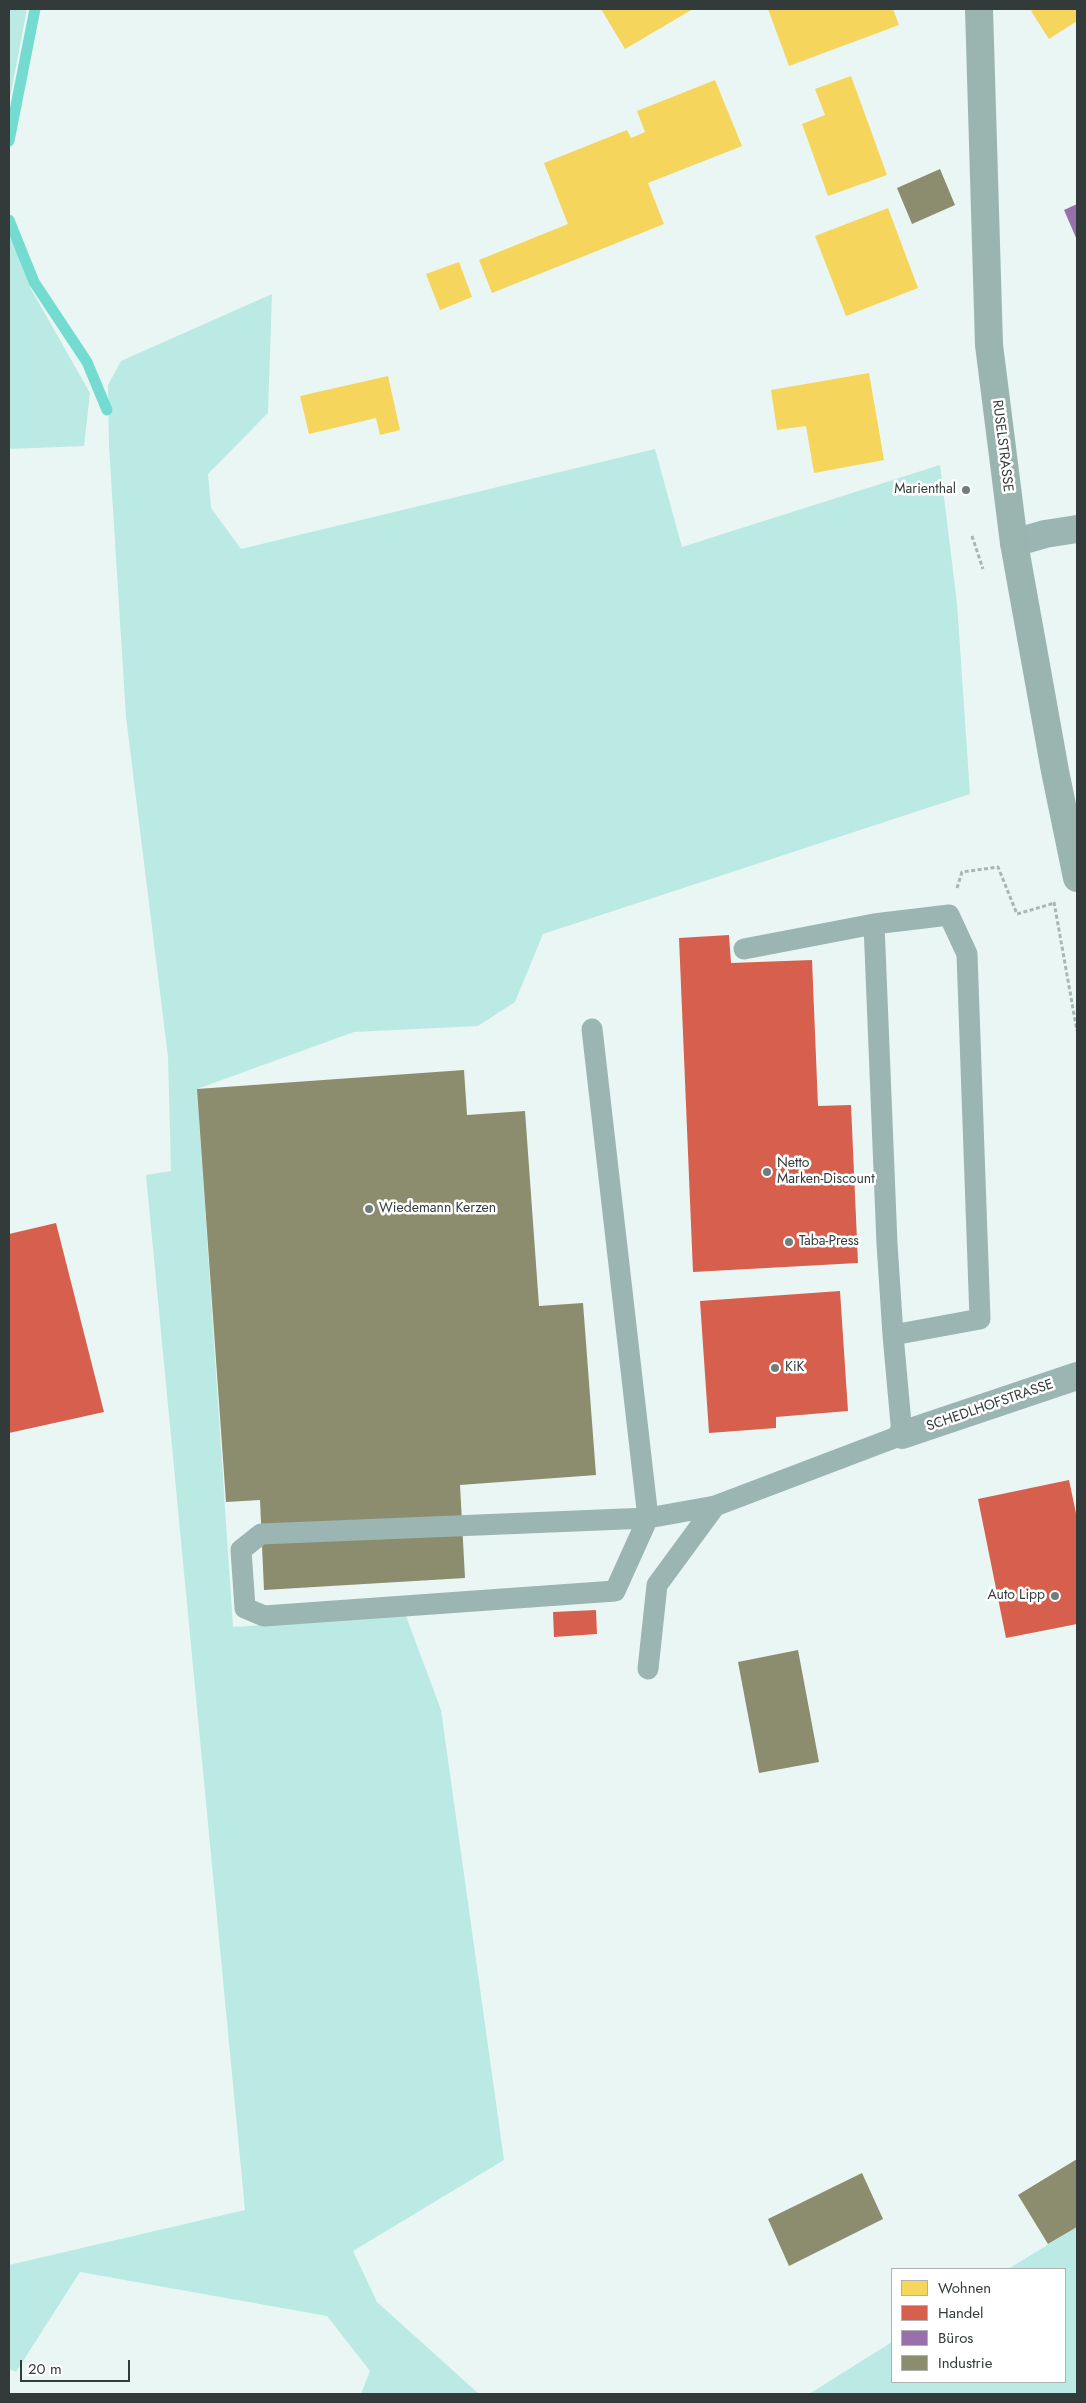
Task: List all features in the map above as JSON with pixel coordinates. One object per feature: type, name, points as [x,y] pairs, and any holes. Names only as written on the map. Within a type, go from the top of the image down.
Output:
[{"type":"main road","name":"RUSELSTRASSE","points":[[979,9],[989,345],[1014,543],[1054,771],[1077,878]]},
{"type":"street","points":[[1014,543],[1045,534],[1077,529]]},
{"type":"street","name":"SCHEDLHOFSTRASSE","points":[[902,1436],[1077,1376]]},
{"type":"lane","points":[[744,949],[874,924],[949,915],[967,954],[980,1319],[892,1335]]},
{"type":"lane","points":[[592,1029],[648,1518],[615,1591],[264,1616],[245,1608],[241,1550],[261,1534],[648,1518],[715,1506],[902,1436],[892,1335],[887,1244],[874,924]]},
{"type":"lane","points":[[648,1669],[658,1585],[715,1506]]},
{"type":"path","points":[[949,915],[962,872],[998,867],[1017,914],[1062,901]]},
{"type":"shaded area","points":[[9,9],[27,9],[9,103]]},
{"type":"shaded area","points":[[9,235],[31,289],[90,393],[84,446],[9,449]]},
{"type":"shaded area","points":[[272,294],[268,413],[208,474],[211,508],[241,549],[655,449],[682,547],[940,465],[957,603],[970,794],[543,934],[515,1002],[478,1026],[354,1032],[197,1089],[233,1627],[406,1616],[441,1710],[504,2160],[353,2251],[377,2302],[479,2394],[361,2394],[370,2371],[327,2316],[80,2272],[16,2372],[9,2369],[9,2265],[245,2210],[146,1175],[171,1171],[168,1057],[126,717],[109,446],[108,385],[121,361]]},
{"type":"shaded area","points":[[1077,2227],[1077,2394],[809,2394],[891,2343],[891,2383],[1066,2383],[1066,2268],[1010,2268]]},
{"type":"building: Wohnen","points":[[601,9],[693,9],[625,49]]},
{"type":"building: Wohnen","points":[[768,9],[893,9],[899,25],[789,66]]},
{"type":"building: Wohnen","points":[[1035,9],[1077,9],[1077,21],[1049,39],[1031,11]]},
{"type":"building: Wohnen","points":[[851,76],[887,175],[828,196],[802,124],[825,115],[815,89]]},
{"type":"building: Wohnen","points":[[715,80],[742,146],[648,183],[664,224],[492,293],[479,260],[568,224],[544,163],[627,130],[631,138],[645,132],[637,111]]},
{"type":"building: Wohnen","points":[[888,208],[918,288],[846,316],[815,236]]},
{"type":"building: Wohnen","points":[[459,262],[472,297],[440,310],[426,274]]},
{"type":"building: Wohnen","points":[[869,373],[884,460],[814,473],[806,426],[777,430],[771,390]]},
{"type":"building: Wohnen","points":[[388,376],[400,430],[380,435],[376,418],[309,434],[300,396]]},
{"type":"building: Handel","points":[[729,935],[731,963],[812,960],[818,1106],[851,1105],[858,1263],[693,1272],[679,938]]},
{"type":"building: Handel","points":[[56,1223],[104,1412],[9,1433],[9,1234]]},
{"type":"building: Handel","name":"KiK","points":[[840,1291],[848,1411],[776,1417],[776,1428],[709,1433],[700,1301]]},
{"type":"building: Handel","points":[[1069,1480],[1077,1518],[1077,1624],[1006,1638],[978,1499]]},
{"type":"building: Handel","points":[[596,1610],[597,1634],[554,1637],[553,1612]]},
{"type":"building: Büros","points":[[1077,204],[1077,240],[1064,210]]},
{"type":"building: Industrie","points":[[940,169],[955,205],[912,224],[897,188]]},
{"type":"building: Industrie","name":"Wiedemann Kerzen","points":[[464,1070],[467,1115],[525,1111],[539,1306],[583,1303],[596,1475],[460,1485],[465,1578],[264,1590],[260,1500],[226,1502],[197,1089]]},
{"type":"building: Industrie","points":[[798,1650],[819,1762],[759,1773],[738,1662]]},
{"type":"building: Industrie","points":[[1077,2159],[1077,2227],[1048,2244],[1018,2195]]},
{"type":"building: Industrie","points":[[862,2173],[883,2219],[789,2266],[768,2219]]},
{"type":"waterway","points":[[9,141],[35,9]]},
{"type":"waterway","points":[[9,220],[34,282],[87,362],[107,410]]},
{"type":"place","name":"Marienthal","points":[[966,490]]},
{"type":"place","name":"Netto Marken-Discount","points":[[767,1172]]},
{"type":"place","name":"Wiedemann Kerzen","points":[[369,1209]]},
{"type":"place","name":"Taba-Press","points":[[789,1242]]},
{"type":"place","name":"KiK","points":[[775,1368]]},
{"type":"place","name":"Auto Lipp","points":[[1055,1596]]}]
